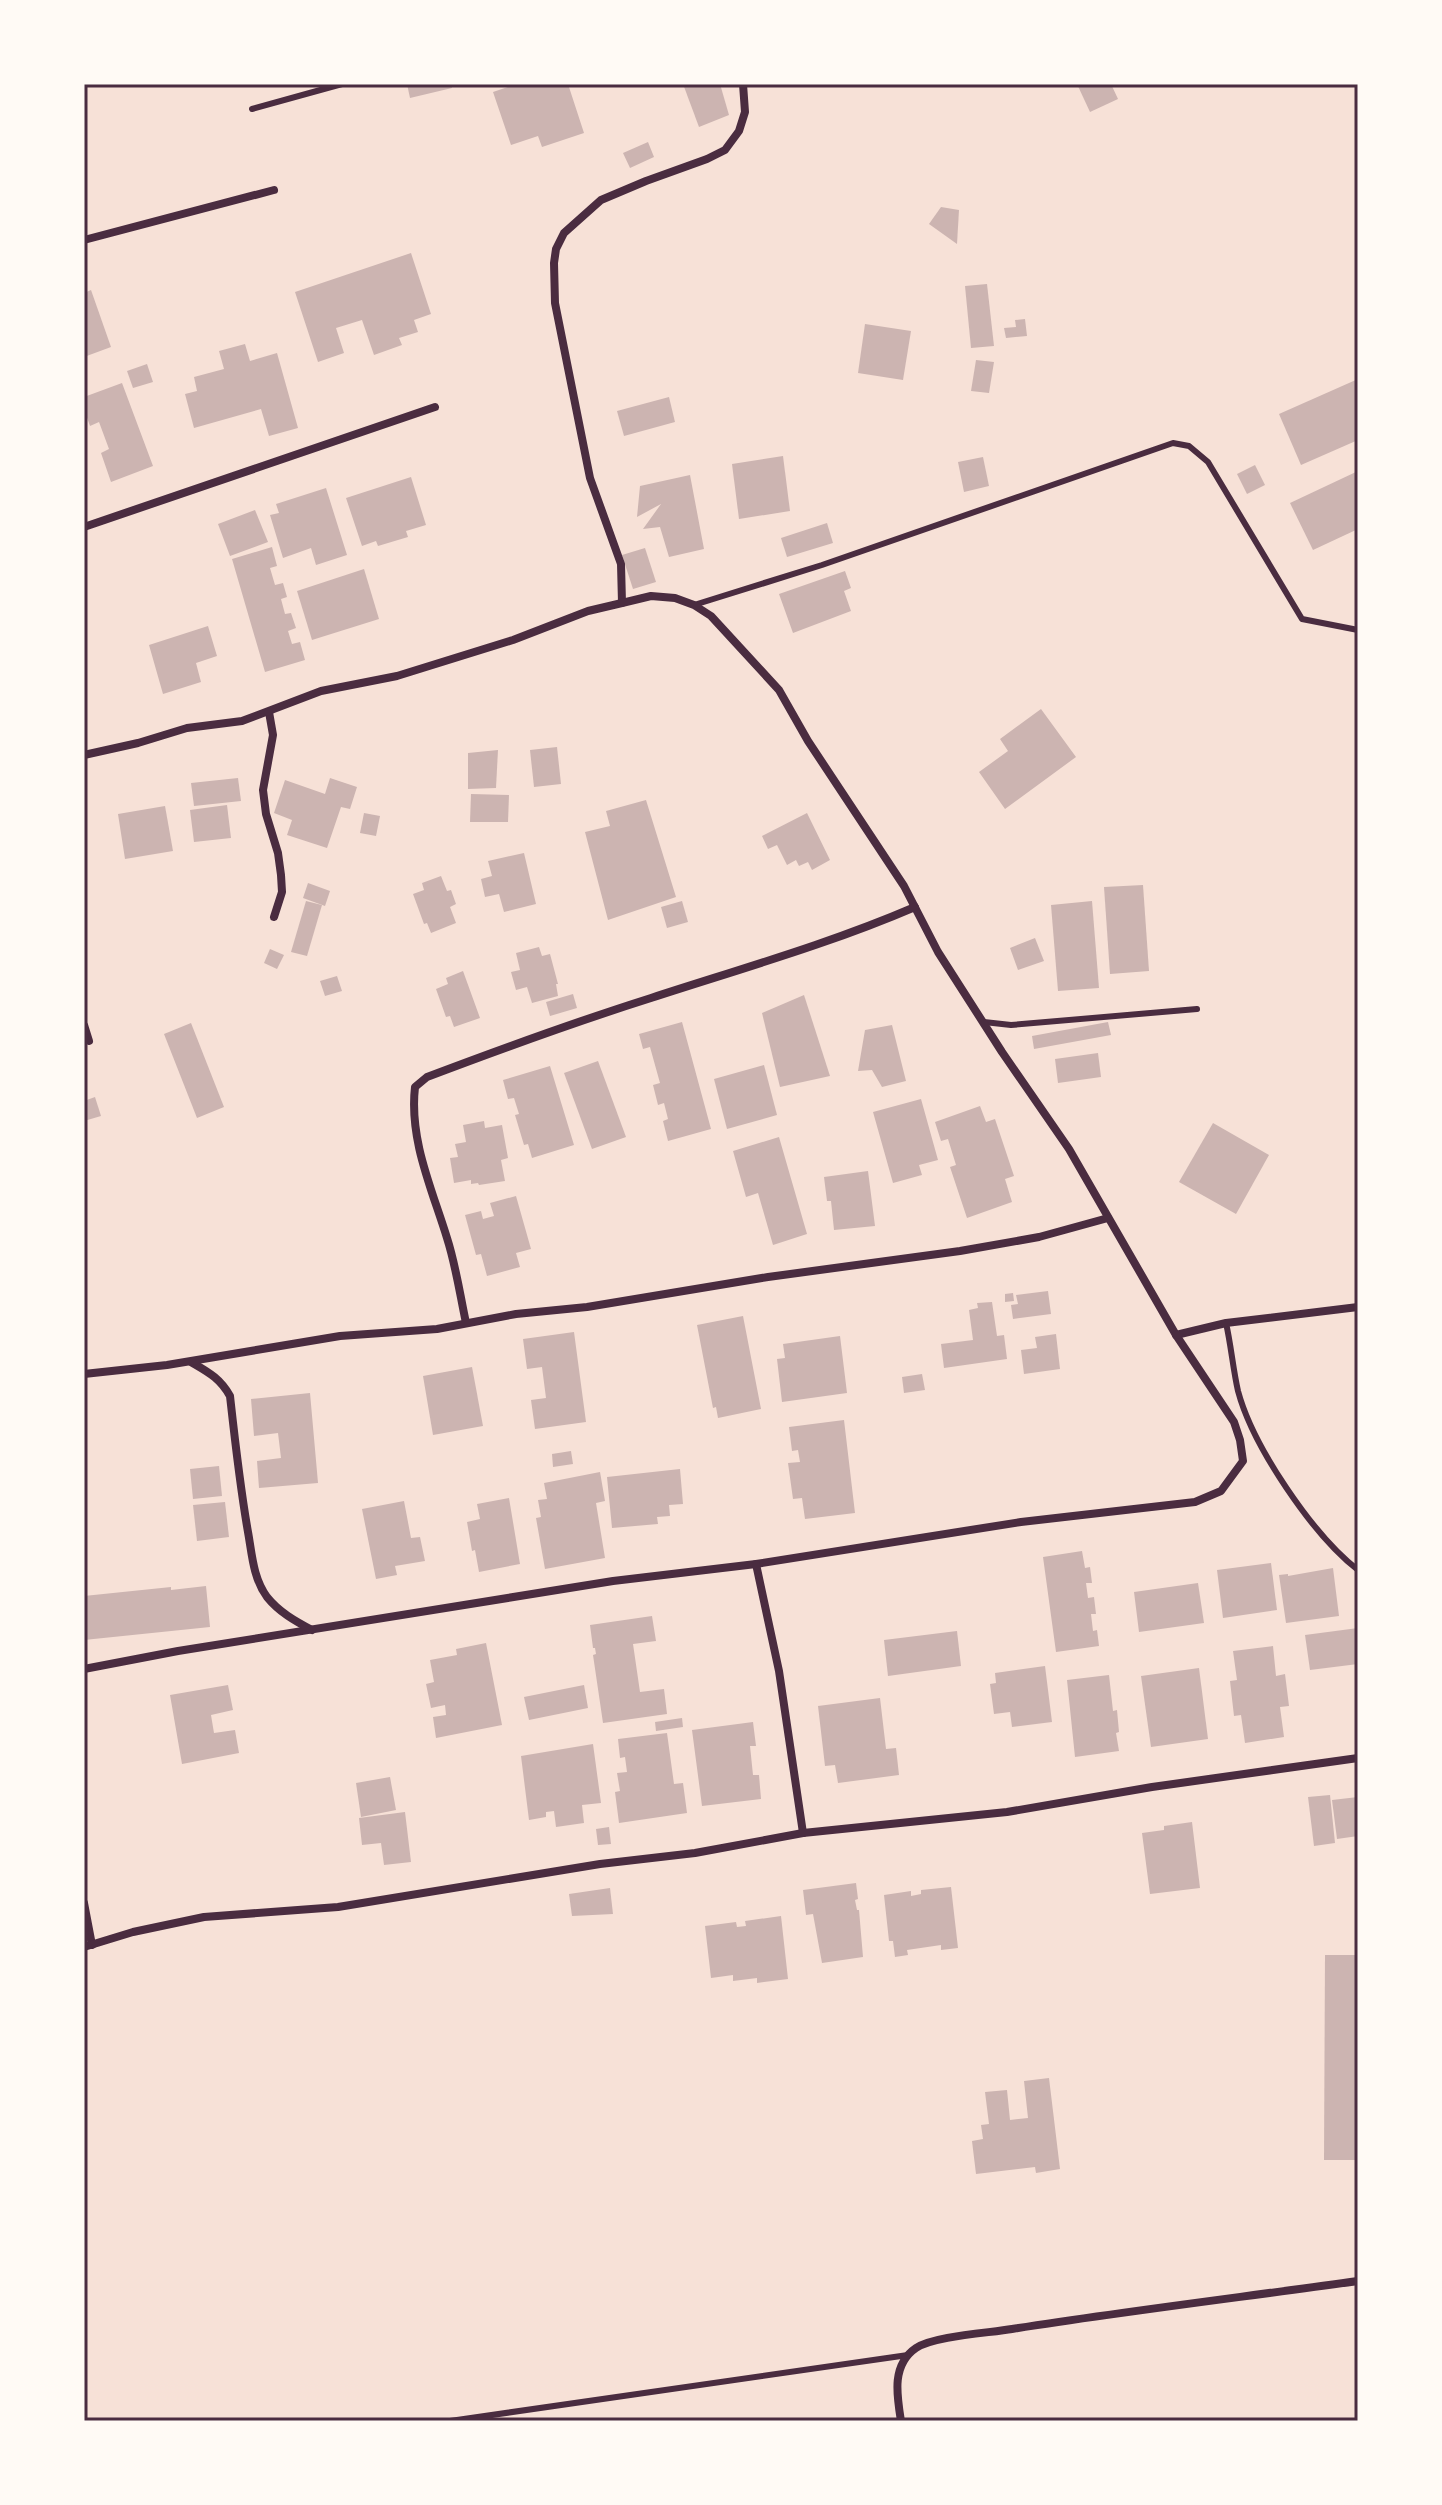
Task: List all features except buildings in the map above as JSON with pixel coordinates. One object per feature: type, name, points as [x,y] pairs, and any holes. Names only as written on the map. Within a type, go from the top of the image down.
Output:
[{"type":"street","points":[[622,603],[621,564],[590,478],[555,303],[556,249],[564,233],[601,200],[725,150],[739,131],[745,112],[743,84]]},
{"type":"street","points":[[84,240],[274,190]]},
{"type":"street","points":[[84,527],[435,407]]},
{"type":"street","points":[[84,755],[187,728],[242,721],[321,691],[397,676],[513,640],[588,611],[651,596],[675,598],[694,605],[711,616],[779,690],[808,741],[904,886],[938,952],[1069,1149],[1176,1335],[1234,1422],[1243,1461],[1221,1491],[1195,1502],[1021,1522],[756,1564],[613,1581],[84,1669]]},
{"type":"street","points":[[269,712],[273,735],[263,790],[266,814],[278,853],[282,892],[274,917]]},
{"type":"street","points":[[466,1323],[448,1241],[420,1157],[415,1087],[427,1077],[531,1038],[652,997],[767,963],[915,907]]},
{"type":"street","points":[[84,1025],[89,1041]]},
{"type":"street","points":[[84,1374],[190,1361],[340,1336],[437,1329],[516,1314],[587,1307],[754,1279],[960,1251],[1039,1237],[1108,1218]]},
{"type":"street","points":[[1176,1335],[1226,1323],[1358,1307]]},
{"type":"street","points":[[190,1361],[213,1374],[223,1383],[230,1396],[240,1484],[256,1575],[266,1595],[278,1608],[313,1630]]},
{"type":"street","points":[[756,1564],[779,1671],[803,1833]]},
{"type":"street","points":[[84,1903],[88,1946],[133,1932],[204,1917],[338,1907],[600,1864],[695,1853],[803,1833],[1007,1812],[1152,1787],[1358,1758]]},
{"type":"street","points":[[901,2421],[895,2388],[908,2355],[919,2346],[1358,2281]]},
{"type":"lane","points":[[252,109],[342,84]]},
{"type":"lane","points":[[694,605],[836,560],[1173,443],[1189,446],[1208,462],[1302,619],[1358,630]]},
{"type":"lane","points":[[984,1022],[1011,1025],[1197,1009]]},
{"type":"lane","points":[[1226,1323],[1238,1390],[1251,1424],[1283,1480],[1321,1533],[1358,1570]]},
{"type":"lane","points":[[450,2421],[908,2355]]}]
